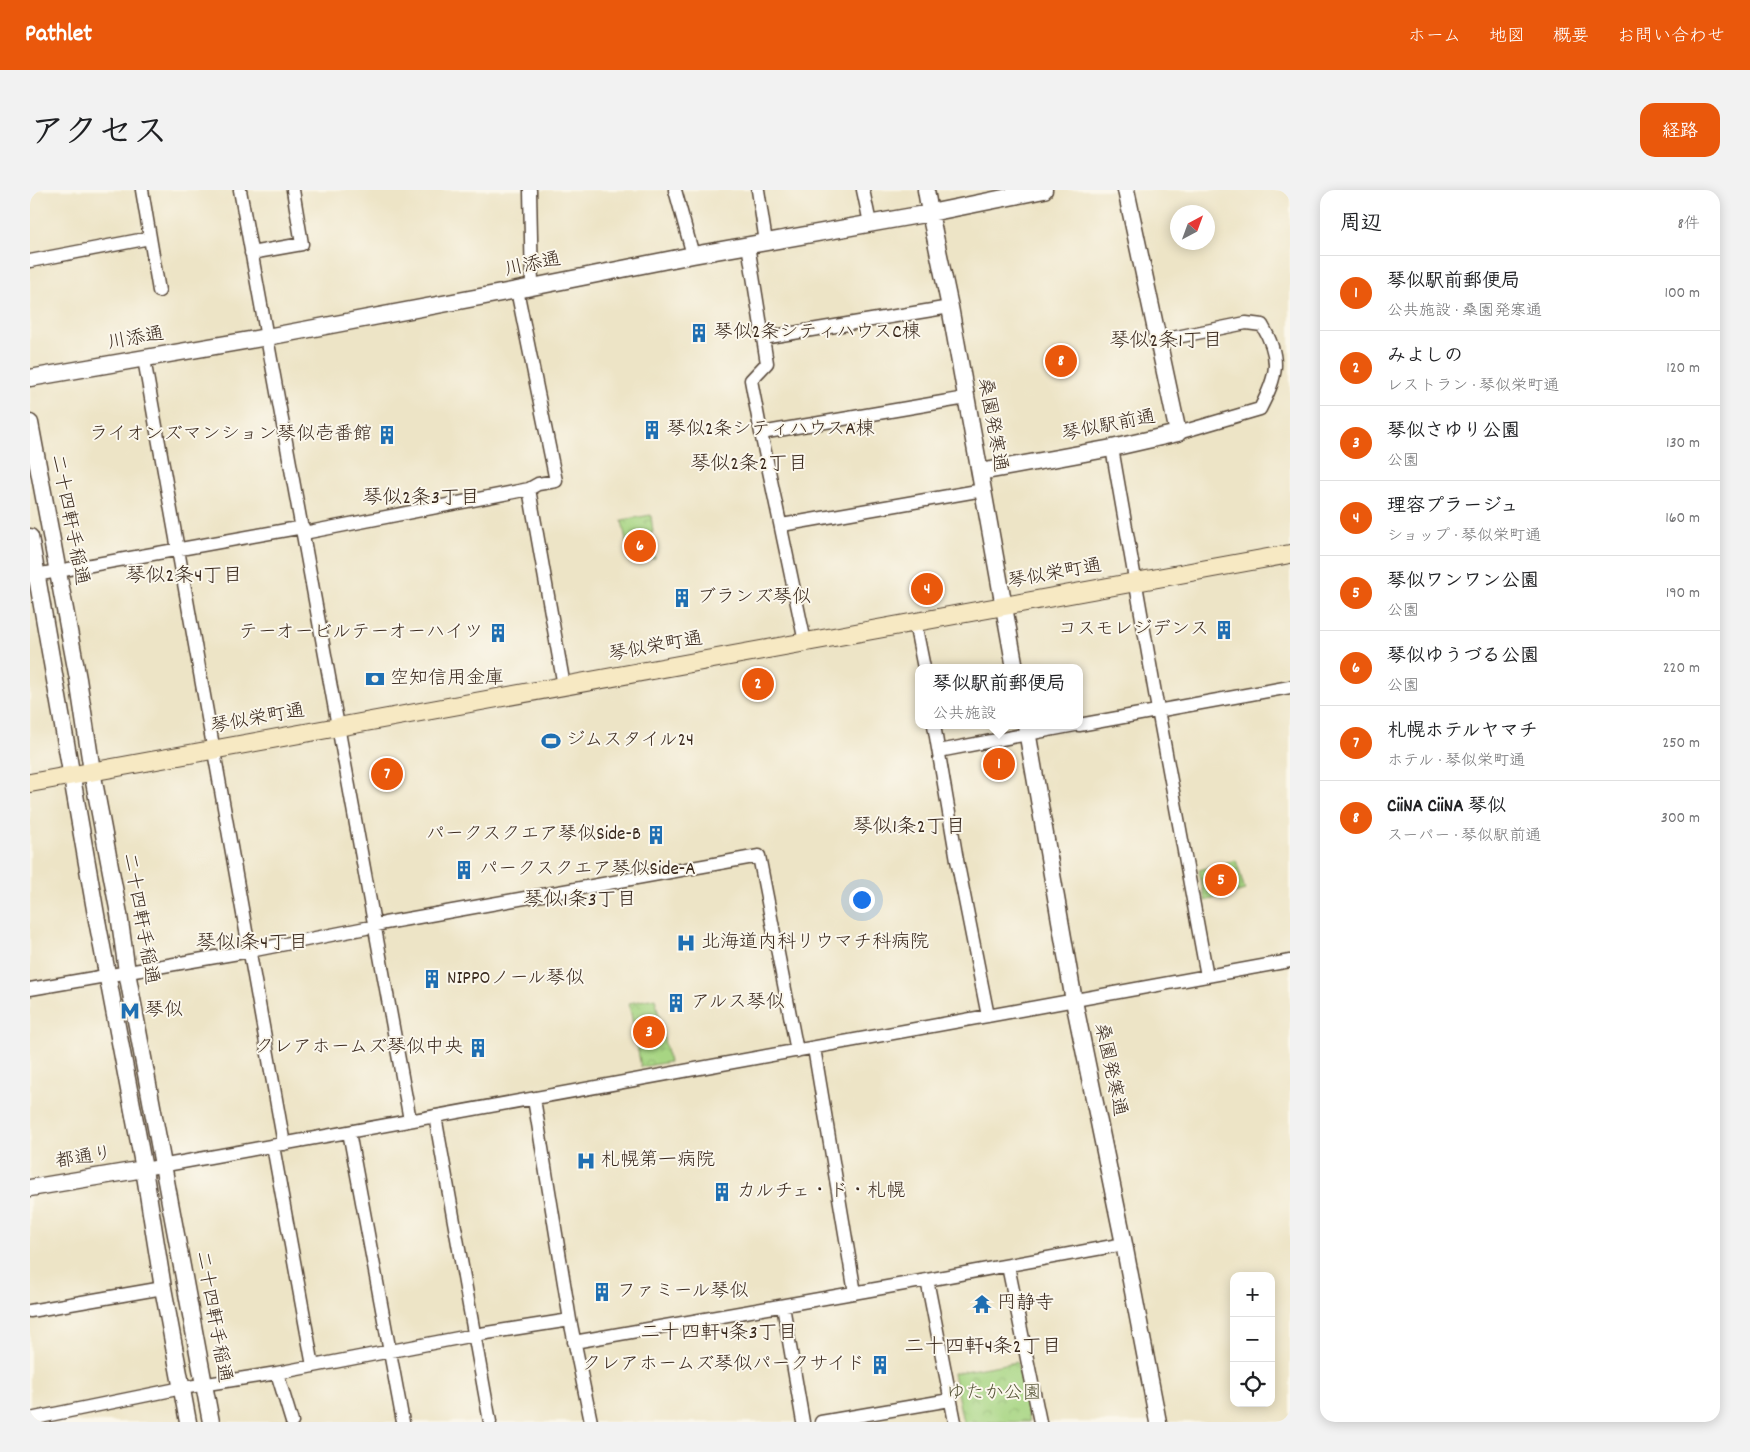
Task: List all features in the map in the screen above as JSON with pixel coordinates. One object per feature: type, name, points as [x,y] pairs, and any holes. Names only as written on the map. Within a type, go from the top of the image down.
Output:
[{"type":"main road","name":"琴似栄町通","points":[[30,783],[1290,554]]},
{"type":"street","points":[[142,190],[159,291]]},
{"type":"street","points":[[240,190],[410,1120]]},
{"type":"street","points":[[251,253],[302,244],[293,190]]},
{"type":"street","points":[[34,575],[178,549],[303,530],[529,489],[538,484],[556,481],[524,288],[530,190]]},
{"type":"street","points":[[675,190],[693,255]]},
{"type":"street","points":[[758,190],[766,242]]},
{"type":"street","points":[[863,190],[870,223]]},
{"type":"street","name":"桑園発寒通","points":[[926,190],[950,307],[1014,664]]},
{"type":"street","name":"川添通","points":[[30,378],[267,337],[748,244],[930,213],[1044,190]]},
{"type":"street","name":"琴似駅前通","points":[[980,472],[1178,434],[1126,190]]},
{"type":"street","points":[[30,261],[150,238]]},
{"type":"street","points":[[748,244],[767,363],[751,380],[805,642]]},
{"type":"street","points":[[763,338],[950,307]]},
{"type":"street","points":[[1157,341],[1246,323],[1262,325],[1270,340],[1276,361],[1270,388],[1260,409],[1178,434]]},
{"type":"street","points":[[144,359],[250,951],[313,1366]]},
{"type":"street","points":[[761,433],[966,398]]},
{"type":"street","name":"二十四軒手稲通","points":[[30,423],[78,679],[92,771],[119,914],[127,972],[211,1422]]},
{"type":"street","points":[[1112,448],[1158,710],[1208,976]]},
{"type":"street","points":[[529,489],[564,686]]},
{"type":"street","points":[[782,525],[983,490]]},
{"type":"street","points":[[30,537],[34,575],[73,775],[96,915],[144,1169],[163,1288],[188,1422]]},
{"type":"street","points":[[915,622],[923,664]]},
{"type":"street","points":[[1083,723],[1290,687]]},
{"type":"street","points":[[935,729],[957,860],[988,1016]]},
{"type":"street","points":[[939,751],[1026,730]]},
{"type":"street","name":"桑園発寒通","points":[[1026,730],[1074,1001],[1158,1422]]},
{"type":"street","points":[[30,989],[250,951],[394,921],[759,856],[797,1051]]},
{"type":"street","points":[[144,1169],[1290,961]]},
{"type":"street","points":[[814,1048],[855,1293]]},
{"type":"street","points":[[534,1099],[570,1320],[591,1422]]},
{"type":"street","points":[[434,1116],[490,1422]]},
{"type":"street","points":[[349,1132],[403,1422]]},
{"type":"street","name":"都通り","points":[[30,1188],[144,1169]]},
{"type":"street","points":[[574,1342],[1124,1244]]},
{"type":"street","points":[[1008,1266],[1040,1422]]},
{"type":"street","points":[[927,1280],[955,1422]]},
{"type":"street","points":[[30,1311],[163,1288]]},
{"type":"street","points":[[783,1306],[803,1422]]},
{"type":"street","points":[[30,1419],[182,1388],[204,1386],[474,1335],[570,1320]]},
{"type":"street","points":[[277,1373],[292,1422]]},
{"type":"street","points":[[821,1422],[950,1400]]},
{"type":"green space","points":[[651,515],[653,532],[651,533],[655,558],[630,563],[622,520]]},
{"type":"green space","points":[[1236,860],[1245,890],[1205,901],[1199,870]]},
{"type":"green space","points":[[655,998],[669,1062],[641,1067],[629,1003]]},
{"type":"green space","name":"ゆたか公園","points":[[1017,1362],[1029,1422],[963,1422],[953,1373]]},
{"type":"place","name":"琴似2条シティハウスC棟","points":[[699,333]]},
{"type":"place","name":"CiiNA CiiNA 琴似","points":[[1061,361]]},
{"type":"place","name":"琴似2条シティハウスA棟","points":[[652,430]]},
{"type":"place","name":"ライオンズマンション琴似壱番館","points":[[387,435]]},
{"type":"place","name":"琴似ゆうづる公園","points":[[640,546]]},
{"type":"place","name":"理容プラージュ","points":[[927,589]]},
{"type":"place","name":"ブランズ琴似","points":[[682,598]]},
{"type":"place","name":"コスモレジデンス","points":[[1224,630]]},
{"type":"place","name":"テーオービルテーオーハイツ","points":[[498,633]]},
{"type":"place","name":"空知信用金庫","points":[[375,679]]},
{"type":"place","name":"みよしの","points":[[758,684]]},
{"type":"place","name":"ジムスタイル24","points":[[551,741]]},
{"type":"place","name":"琴似駅前郵便局","points":[[999,764]]},
{"type":"place","name":"札幌ホテルヤマチ","points":[[387,774]]},
{"type":"place","name":"パークスクエア琴似Side-B","points":[[656,835]]},
{"type":"place","name":"パークスクエア琴似Side-A","points":[[464,870]]},
{"type":"place","name":"琴似ワンワン公園","points":[[1221,880]]},
{"type":"place","name":"北海道内科リウマチ科病院","points":[[686,943]]},
{"type":"place","name":"NIPPOノール琴似","points":[[432,979]]},
{"type":"place","name":"アルス琴似","points":[[676,1003]]},
{"type":"place","name":"琴似","points":[[130,1011]]},
{"type":"place","name":"琴似さゆり公園","points":[[649,1032]]},
{"type":"place","name":"クレアホームズ琴似中央","points":[[478,1048]]},
{"type":"place","name":"札幌第一病院","points":[[586,1161]]},
{"type":"place","name":"カルチェ・ド・札幌","points":[[722,1192]]},
{"type":"place","name":"ファミール琴似","points":[[602,1292]]},
{"type":"place","name":"円静寺","points":[[982,1304]]},
{"type":"place","name":"クレアホームズ琴似パークサイド","points":[[880,1365]]},
{"type":"district","name":"琴似2条1丁目","points":[[1166,342]]},
{"type":"district","name":"琴似2条2丁目","points":[[749,465]]},
{"type":"district","name":"琴似2条3丁目","points":[[421,499]]},
{"type":"district","name":"琴似2条4丁目","points":[[184,577]]},
{"type":"district","name":"琴似1条2丁目","points":[[909,828]]},
{"type":"district","name":"琴似1条3丁目","points":[[580,901]]},
{"type":"district","name":"琴似1条4丁目","points":[[252,944]]},
{"type":"district","name":"二十四軒4条3丁目","points":[[719,1334]]},
{"type":"district","name":"二十四軒4条2丁目","points":[[983,1348]]}]
